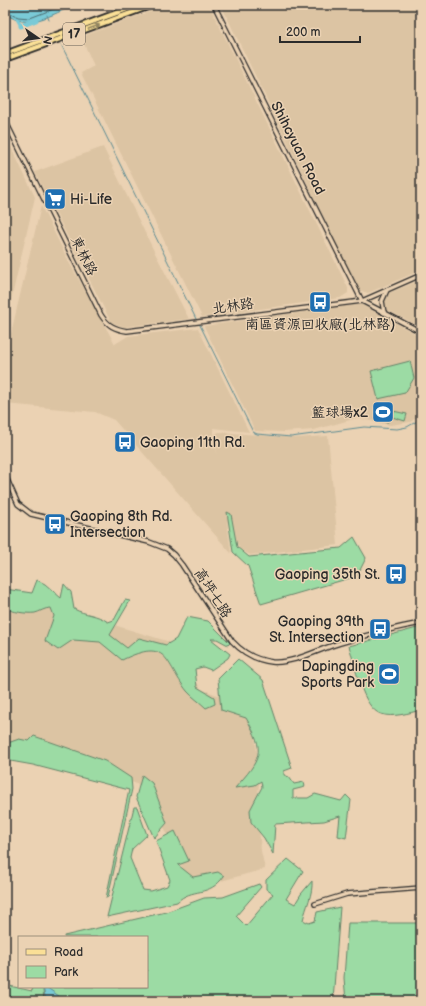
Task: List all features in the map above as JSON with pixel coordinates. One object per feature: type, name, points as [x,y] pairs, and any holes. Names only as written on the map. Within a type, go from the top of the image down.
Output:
[{"type":"main road","name":"17","points":[[5,54],[138,5]]},
{"type":"main road","name":"17","points":[[5,59],[153,5]]},
{"type":"main road","points":[[70,29],[72,35]]},
{"type":"street","name":"Shihcyuan Road","points":[[214,5],[362,300]]},
{"type":"street","name":"北林路","points":[[5,120],[101,315],[108,325],[115,328],[127,331],[362,300],[421,275]]},
{"type":"street","points":[[384,313],[382,301],[387,290]]},
{"type":"street","points":[[362,300],[421,332]]},
{"type":"street","name":"高坪七路","points":[[5,475],[18,504],[31,514],[149,542],[171,552],[182,565],[232,641],[240,650],[253,658],[273,662],[289,660],[340,643],[421,623]]},
{"type":"street","points":[[315,904],[347,894],[421,888]]},
{"type":"shaded area","points":[[167,5],[209,5],[348,288],[348,293],[340,298],[202,317],[81,73],[94,66],[81,37]]},
{"type":"shaded area","points":[[221,5],[421,5],[421,270],[368,293],[359,290]]},
{"type":"shaded area","points":[[5,134],[35,197],[5,326]]},
{"type":"shaded area","points":[[103,147],[189,319],[124,327],[111,322],[35,172]]},
{"type":"shaded area","points":[[41,206],[70,264],[115,344],[128,336],[198,328],[249,432],[213,428],[217,454],[215,434],[219,432],[296,438],[328,436],[338,545],[250,555],[240,549],[227,521],[231,553],[114,420],[95,412],[5,404],[5,359]]},
{"type":"shaded area","points":[[421,280],[421,327],[387,310],[384,300],[389,293]]},
{"type":"shaded area","points":[[361,304],[421,337],[421,415],[410,422],[390,425],[357,418],[314,430],[283,432],[255,431],[204,326]]},
{"type":"shaded area","points":[[5,592],[170,642],[201,689],[251,707],[260,775],[257,803],[261,851],[265,869],[192,889],[146,787],[31,748],[5,748]]},
{"type":"green space","points":[[410,361],[414,378],[405,393],[378,399],[371,371]]},
{"type":"green space","name":"籃球場x2","points":[[379,403],[391,406],[388,422],[375,419]]},
{"type":"green space","points":[[393,411],[407,414],[405,421],[392,417]]},
{"type":"green space","points":[[227,512],[231,514],[237,547],[249,557],[341,548],[354,537],[366,558],[357,576],[261,604],[248,566],[233,552]]},
{"type":"green space","points":[[37,580],[45,584],[61,598],[64,584],[71,592],[74,609],[100,617],[108,622],[114,620],[125,600],[130,601],[110,635],[127,648],[139,638],[166,645],[176,639],[187,617],[208,621],[230,643],[228,645],[217,639],[211,639],[230,654],[228,658],[211,670],[203,667],[195,669],[197,687],[214,697],[215,704],[206,708],[191,695],[169,662],[164,656],[157,652],[149,651],[122,660],[100,642],[73,640],[58,650],[45,641],[54,616],[51,608],[35,613],[24,613],[15,612],[5,608],[5,589],[32,593]]},
{"type":"green space","name":"Dapingding Sports Park","points":[[421,627],[421,710],[396,715],[381,714],[374,710],[364,695],[349,646]]},
{"type":"green space","points":[[238,659],[263,680],[292,768],[284,771],[284,775],[289,777],[294,784],[304,782],[305,787],[293,790],[293,798],[308,798],[315,794],[341,801],[346,795],[351,800],[346,838],[338,836],[340,816],[324,821],[275,824],[273,854],[264,838],[251,822],[250,810],[262,787],[261,781],[255,785],[235,788],[255,762],[258,755],[258,747],[256,739],[246,718],[221,710],[218,679]]},
{"type":"green space","points":[[34,736],[105,761],[131,778],[132,789],[108,897],[106,898],[129,790],[33,765],[5,760],[5,744],[19,739],[29,741]]},
{"type":"green space","points":[[142,775],[152,783],[167,823],[154,838],[136,797]]},
{"type":"green space","points":[[134,807],[137,807],[147,835],[132,849],[130,858],[143,890],[151,891],[167,886],[170,880],[156,841],[175,831],[189,861],[178,865],[193,877],[218,872],[224,876],[212,887],[183,897],[177,902],[107,917]]},
{"type":"green space","points":[[288,859],[303,871],[286,899],[295,904],[312,881],[310,896],[303,920],[309,923],[315,921],[317,912],[340,907],[333,1001],[64,1001],[48,991],[43,990],[44,1001],[5,1001],[5,985],[32,991],[33,988],[148,988],[148,936],[64,936],[166,912],[204,898],[223,897],[259,884],[261,887],[236,916],[246,926],[273,894],[266,889],[266,880]]},
{"type":"green space","points":[[348,923],[421,923],[421,1001],[346,1001],[344,978]]},
{"type":"water","points":[[5,5],[22,5],[31,8],[40,5],[75,5],[40,20],[22,21],[5,13]]},
{"type":"water","points":[[43,988],[47,988],[66,1001],[46,1001]]},
{"type":"waterway","points":[[47,15],[49,20]]},
{"type":"waterway","points":[[17,19],[21,26]]},
{"type":"waterway","points":[[21,26],[36,20]]},
{"type":"waterway","points":[[61,44],[197,321]]},
{"type":"waterway","points":[[199,323],[253,432],[257,434],[291,437],[364,427],[397,429],[407,427],[421,419]]},
{"type":"place","name":"Hi-Life","points":[[55,199]]},
{"type":"place","name":"南區資源回收廠(北林路)","points":[[320,302]]},
{"type":"place","name":"籃球場x2","points":[[383,412]]},
{"type":"place","name":"Gaoping 11th Rd.","points":[[125,442]]},
{"type":"place","name":"Gaoping 8th Rd. Intersection","points":[[55,524]]},
{"type":"place","name":"Gaoping 35th St.","points":[[396,574]]},
{"type":"place","name":"Gaoping 39th St. Intersection","points":[[380,629]]},
{"type":"place","name":"Dapingding Sports Park","points":[[389,674]]}]
